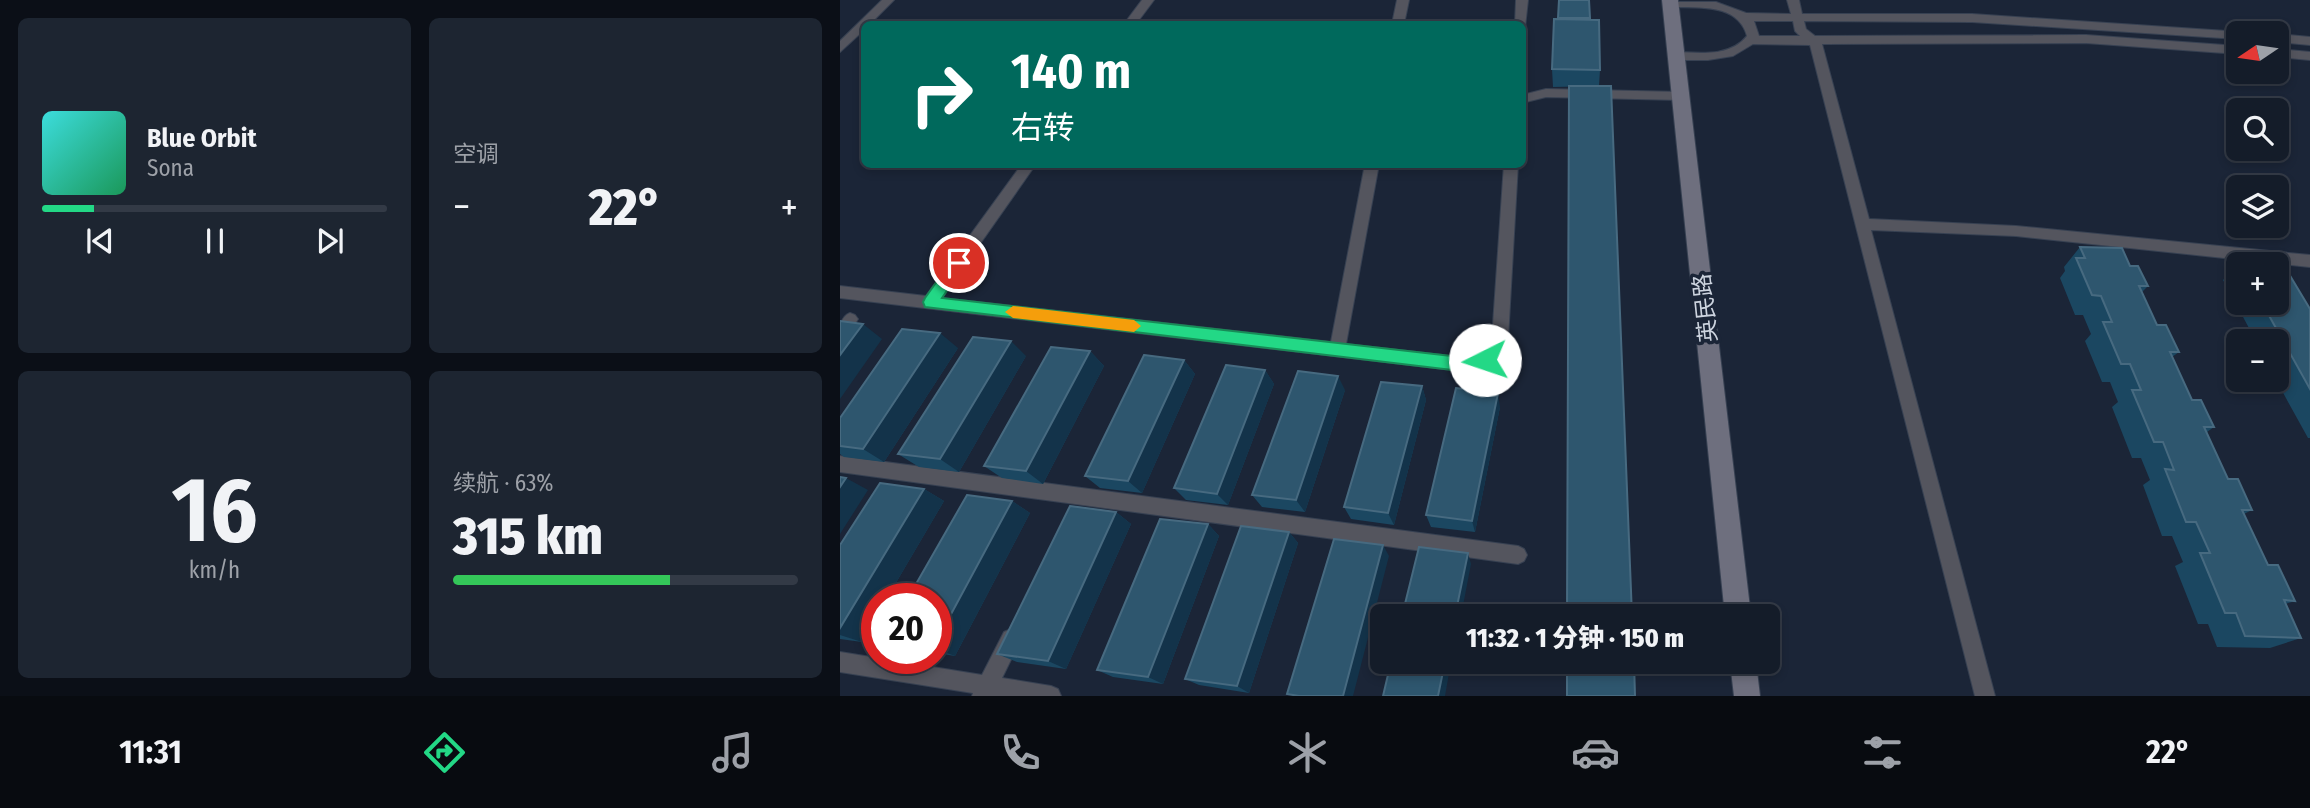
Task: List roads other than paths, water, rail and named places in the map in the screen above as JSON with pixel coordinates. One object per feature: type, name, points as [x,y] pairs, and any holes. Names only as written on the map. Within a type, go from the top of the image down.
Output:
[{"type":"street","name":"英民路","points":[[1671,2],[1737,604]]},
{"type":"street","points":[[1744,674],[1747,696]]},
{"type":"lane","points":[[867,21],[888,0]]},
{"type":"lane","points":[[1132,21],[1148,0]]},
{"type":"lane","points":[[1399,21],[1403,0]]},
{"type":"lane","points":[[1521,21],[1522,0]]},
{"type":"lane","points":[[1793,0],[1801,31],[1816,43],[1985,696]]},
{"type":"lane","points":[[1671,2],[1728,8],[1744,18],[1753,36],[1735,52],[1713,56],[1677,56]]},
{"type":"lane","points":[[1744,18],[1972,18],[2226,34]]},
{"type":"lane","points":[[840,48],[861,27]]},
{"type":"lane","points":[[1750,40],[2074,38],[2226,50]]},
{"type":"lane","points":[[2289,39],[2310,41]]},
{"type":"lane","points":[[2289,54],[2310,56]]},
{"type":"lane","points":[[1526,98],[1546,93],[1681,96]]},
{"type":"lane","points":[[930,302],[1027,168]]},
{"type":"lane","points":[[1337,350],[1371,168]]},
{"type":"lane","points":[[840,292],[1469,365],[1492,355],[1500,339],[1511,168]]},
{"type":"lane","points":[[1862,224],[2015,231],[2310,261]]},
{"type":"lane","points":[[840,333],[850,319]]},
{"type":"lane","points":[[840,464],[1518,555]]},
{"type":"lane","points":[[985,691],[1017,626]]},
{"type":"lane","points":[[840,662],[985,691],[1051,696]]}]
